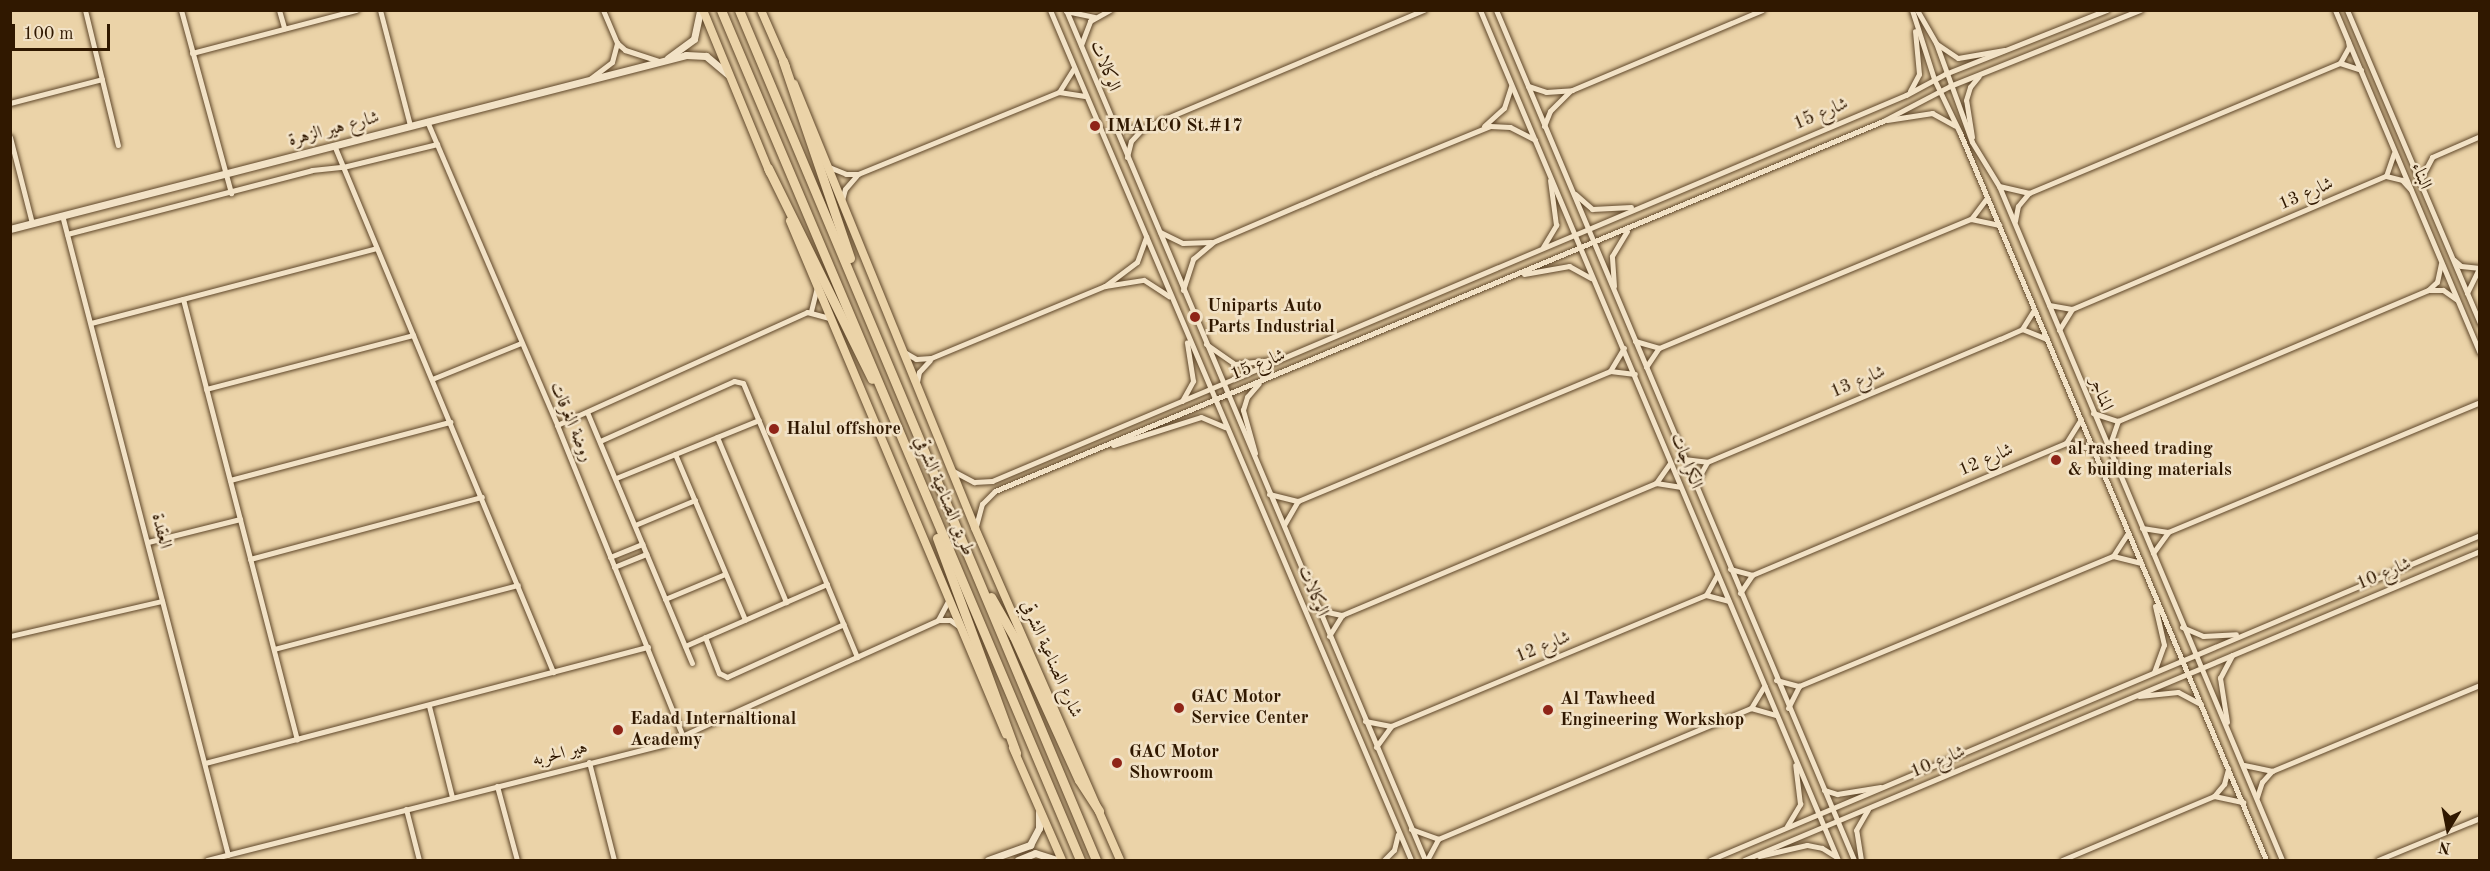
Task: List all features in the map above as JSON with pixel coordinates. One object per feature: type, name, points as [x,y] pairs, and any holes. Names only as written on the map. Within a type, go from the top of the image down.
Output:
[{"type":"highway","name":"طريق الصناعية الشرقي","points":[[721,10],[1080,861]]},
{"type":"highway","name":"طريق الصناعية الشرقي","points":[[739,10],[1096,861]]},
{"type":"highway","points":[[783,62],[838,218],[858,290]]},
{"type":"highway","points":[[768,168],[850,339],[887,404]]},
{"type":"highway","points":[[922,489],[1016,753]]},
{"type":"highway","points":[[980,582],[1014,637],[1079,780],[1099,811]]},
{"type":"main road","name":"طريق الصناعية الشرقي","points":[[701,10],[948,597],[991,706],[1016,753]]},
{"type":"main road","name":"طريق الصناعية الشرقي","points":[[761,10],[830,166],[842,202],[952,470]]},
{"type":"main road","name":"شارع الصناعية الشرقي","points":[[952,470],[1120,861]]},
{"type":"main road","points":[[1016,753],[1062,861]]},
{"type":"street","points":[[85,10],[118,145]]},
{"type":"street","points":[[181,10],[223,174],[231,193]]},
{"type":"street","points":[[279,10],[284,28]]},
{"type":"street","points":[[192,53],[356,10]]},
{"type":"street","points":[[380,10],[410,125]]},
{"type":"street","points":[[603,10],[617,43],[628,52],[663,60]]},
{"type":"street","name":"شارع هير الزهرة","points":[[663,60],[694,39],[701,10]]},
{"type":"street","name":"الوكالات","points":[[1050,10],[1411,861]]},
{"type":"street","points":[[1081,47],[1083,33],[1095,17],[1110,10]]},
{"type":"street","points":[[1110,119],[1125,128],[1143,128],[1424,10]]},
{"type":"street","name":"الكراجات","points":[[1480,10],[1837,859]]},
{"type":"street","name":"الكراجات","points":[[1496,10],[1854,861]]},
{"type":"street","points":[[1528,86],[1546,92],[1572,90],[1762,10]]},
{"type":"street","name":"المناجر","points":[[1906,95],[1919,74],[1912,10]]},
{"type":"street","name":"المناجر","points":[[1917,10],[1936,43],[1945,74],[1972,141],[1999,186],[2015,223],[2182,627],[2244,765],[2282,861]]},
{"type":"street","name":"شارع 15","points":[[952,470],[974,482],[992,480],[1181,403],[1539,251],[1638,206],[1906,95],[1945,74],[2015,49],[2107,10]]},
{"type":"street","name":"شارع 15","points":[[975,528],[982,504],[995,491],[1581,249],[1883,121],[1950,86],[2140,10]]},
{"type":"street","name":"البناء","points":[[2335,10],[2363,71],[2480,353]]},
{"type":"street","name":"البناء","points":[[2347,10],[2480,324]]},
{"type":"street","points":[[1066,11],[1095,17]]},
{"type":"street","name":"الوكالات","points":[[1066,11],[1256,465],[1426,861]]},
{"type":"street","name":"المناجر","points":[[1914,24],[1939,91],[1960,133],[2048,339],[2154,599],[2202,705],[2266,861]]},
{"type":"street","points":[[2015,223],[2018,206],[2030,194],[2340,63],[2349,47],[2348,41]]},
{"type":"street","points":[[587,81],[612,62],[617,43]]},
{"type":"street","name":"شارع 15","points":[[1936,43],[1958,58],[2015,49]]},
{"type":"street","name":"شارع هير الزهرة","points":[[10,229],[663,60],[701,55],[730,76]]},
{"type":"street","points":[[2340,63],[2363,71]]},
{"type":"street","points":[[1059,92],[1074,68]]},
{"type":"street","name":"المناجر","points":[[1972,141],[1966,100],[1970,87],[1981,75]]},
{"type":"street","points":[[10,103],[102,79]]},
{"type":"street","points":[[1480,129],[1503,108],[1511,85]]},
{"type":"street","points":[[1544,127],[1550,111],[1572,90]]},
{"type":"street","points":[[830,166],[846,174],[858,174],[1059,92],[1086,96]]},
{"type":"street","name":"شارع 15","points":[[1883,121],[1932,113],[1944,118],[1960,133]]},
{"type":"street","name":"روضة الغرقات","points":[[427,121],[557,425],[683,737]]},
{"type":"street","points":[[1158,230],[1183,243],[1213,242],[1480,129],[1510,127],[1536,142]]},
{"type":"street","points":[[1127,158],[1131,141],[1143,128]]},
{"type":"street","points":[[2420,182],[2424,167],[2432,157],[2480,136]]},
{"type":"street","points":[[10,137],[32,223]]},
{"type":"street","points":[[67,234],[312,170],[343,167],[437,144]]},
{"type":"street","points":[[334,145],[553,672]]},
{"type":"street","points":[[2394,150],[2394,161],[2386,176],[2402,180],[2411,190]]},
{"type":"street","name":"الكراجات","points":[[1539,251],[1556,225],[1549,172]]},
{"type":"street","points":[[842,202],[845,189],[858,174]]},
{"type":"street","name":"شارع 13","points":[[2072,309],[2386,176]]},
{"type":"street","points":[[1999,186],[2030,194]]},
{"type":"street","name":"شارع 15","points":[[1569,187],[1592,209],[1638,206]]},
{"type":"street","points":[[1646,367],[1659,348],[1971,219],[1987,198]]},
{"type":"street","name":"العقدة","points":[[62,215],[228,855]]},
{"type":"street","points":[[1971,219],[1999,225]]},
{"type":"street","name":"الكراجات","points":[[1615,293],[1612,256],[1630,228]]},
{"type":"street","points":[[1105,286],[1137,262],[1146,237]]},
{"type":"street","points":[[1183,291],[1188,267],[1213,242]]},
{"type":"street","points":[[91,323],[376,248]]},
{"type":"street","points":[[2452,258],[2461,266],[2479,268],[2466,294]]},
{"type":"street","points":[[2109,452],[2110,436],[2118,421],[2428,290],[2437,282],[2441,263]]},
{"type":"street","name":"شارع 15","points":[[1520,274],[1569,266],[1595,281]]},
{"type":"street","points":[[901,349],[916,359],[931,358],[1105,286],[1144,280],[1170,297]]},
{"type":"street","points":[[811,311],[817,287]]},
{"type":"street","points":[[2428,290],[2444,290],[2458,302]]},
{"type":"street","points":[[183,299],[297,739]]},
{"type":"street","points":[[2049,305],[2072,309],[2059,330]]},
{"type":"street","points":[[2034,310],[2022,329],[2048,339]]},
{"type":"street","points":[[557,425],[811,311],[830,318]]},
{"type":"street","name":"شارع 13","points":[[1707,462],[2022,329]]},
{"type":"street","points":[[206,389],[413,335]]},
{"type":"street","name":"الوكالات","points":[[1181,403],[1193,381],[1186,335]]},
{"type":"street","name":"شارع 15","points":[[1204,341],[1223,359],[1235,364],[1287,357]]},
{"type":"street","points":[[1635,341],[1659,348]]},
{"type":"street","points":[[432,379],[521,343]]},
{"type":"street","points":[[1610,371],[1624,348]]},
{"type":"street","points":[[918,389],[919,372],[931,358]]},
{"type":"street","points":[[1269,494],[1298,501],[1610,371],[1635,374]]},
{"type":"street","name":"الوكالات","points":[[1256,465],[1243,410],[1247,397],[1263,380]]},
{"type":"street","points":[[600,441],[736,381],[744,385],[857,657]]},
{"type":"street","points":[[2142,528],[2168,532],[2479,401]]},
{"type":"street","points":[[587,412],[692,663]]},
{"type":"street","points":[[2092,412],[2118,421]]},
{"type":"street","name":"شارع 15","points":[[1109,445],[1121,445],[1201,417],[1215,420],[1228,429]]},
{"type":"street","points":[[2081,419],[2066,443],[2094,449]]},
{"type":"street","points":[[616,478],[759,420]]},
{"type":"street","points":[[230,480],[450,423]]},
{"type":"street","points":[[717,437],[786,602]]},
{"type":"street","name":"شارع 12","points":[[1752,575],[2066,443]]},
{"type":"street","points":[[675,454],[745,620]]},
{"type":"street","points":[[1684,459],[1707,462],[1695,484]]},
{"type":"street","points":[[1318,610],[1342,615],[1656,483],[1670,463]]},
{"type":"street","points":[[1656,483],[1680,487]]},
{"type":"street","points":[[250,559],[482,497]]},
{"type":"street","points":[[635,525],[695,500]]},
{"type":"street","points":[[1284,527],[1298,501]]},
{"type":"street","points":[[148,542],[240,519]]},
{"type":"street","points":[[2153,553],[2168,532]]},
{"type":"street","points":[[1776,680],[1799,686],[2114,556],[2128,533]]},
{"type":"street","name":"شارع 10","points":[[1710,861],[2480,535]]},
{"type":"street","points":[[610,557],[642,544]]},
{"type":"street","name":"شارع 10","points":[[1744,861],[2480,550]]},
{"type":"street","points":[[614,567],[646,554]]},
{"type":"street","points":[[2114,556],[2141,563]]},
{"type":"street","points":[[1730,569],[1752,575],[1740,593]]},
{"type":"street","points":[[665,598],[725,574]]},
{"type":"street","points":[[1717,575],[1706,595],[1728,601]]},
{"type":"street","points":[[685,646],[827,584]]},
{"type":"street","points":[[274,649],[518,585]]},
{"type":"street","name":"شارع 12","points":[[1391,726],[1706,595]]},
{"type":"street","points":[[948,597],[938,620],[950,620],[960,627]]},
{"type":"street","name":"المناجر","points":[[2153,673],[2164,645],[2154,599]]},
{"type":"street","points":[[10,636],[162,601]]},
{"type":"street","points":[[1329,636],[1342,615]]},
{"type":"street","name":"هير الحربه","points":[[207,861],[683,737],[938,620]]},
{"type":"street","points":[[705,637],[719,673],[727,677],[844,624]]},
{"type":"street","name":"شارع 10","points":[[2182,627],[2210,637],[2247,632]]},
{"type":"street","points":[[205,763],[648,647]]},
{"type":"street","name":"المناجر","points":[[2227,727],[2220,678],[2233,654]]},
{"type":"street","points":[[2257,799],[2262,782],[2272,771],[2480,685]]},
{"type":"street","points":[[1426,861],[1438,838],[1751,708],[1764,686]]},
{"type":"street","points":[[1788,708],[1799,686]]},
{"type":"street","name":"شارع 10","points":[[2134,696],[2178,692],[2202,705]]},
{"type":"street","points":[[429,706],[452,797]]},
{"type":"street","points":[[1751,708],[1776,715]]},
{"type":"street","points":[[1365,721],[1391,726],[1376,747]]},
{"type":"street","name":"الكراجات","points":[[1783,830],[1796,816],[1800,804],[1794,761]]},
{"type":"street","points":[[589,762],[614,861]]},
{"type":"street","points":[[2244,765],[2272,771]]},
{"type":"street","points":[[2062,861],[2214,796],[2224,784],[2228,768]]},
{"type":"street","points":[[497,786],[517,861]]},
{"type":"street","name":"شارع 10","points":[[1824,790],[1837,794],[1884,787]]},
{"type":"street","points":[[2214,796],[2243,802]]},
{"type":"street","points":[[991,860],[1021,852],[1030,846],[1039,828],[1039,804]]},
{"type":"street","points":[[1861,861],[1856,830],[1869,808]]},
{"type":"street","points":[[406,809],[419,861]]},
{"type":"street","points":[[2378,861],[2480,818]]},
{"type":"street","points":[[1411,829],[1438,838]]},
{"type":"street","points":[[1384,861],[1394,850],[1398,832]]},
{"type":"street","name":"شارع 10","points":[[1754,856],[1814,845],[1837,859]]},
{"type":"street","points":[[1018,861],[1035,853],[1057,861]]},
{"type":"place","name":"IMALCO St.#17","points":[[1095,126]]},
{"type":"place","name":"Uniparts Auto Parts Industrial","points":[[1195,317]]},
{"type":"place","name":"Halul offshore","points":[[774,429]]},
{"type":"place","name":"al rasheed trading & building materials","points":[[2056,460]]},
{"type":"place","name":"GAC Motor Service Center","points":[[1179,708]]},
{"type":"place","name":"Al Tawheed Engineering Workshop","points":[[1548,710]]},
{"type":"place","name":"Eadad Internaltional Academy","points":[[618,730]]},
{"type":"place","name":"GAC Motor Showroom","points":[[1117,763]]}]
